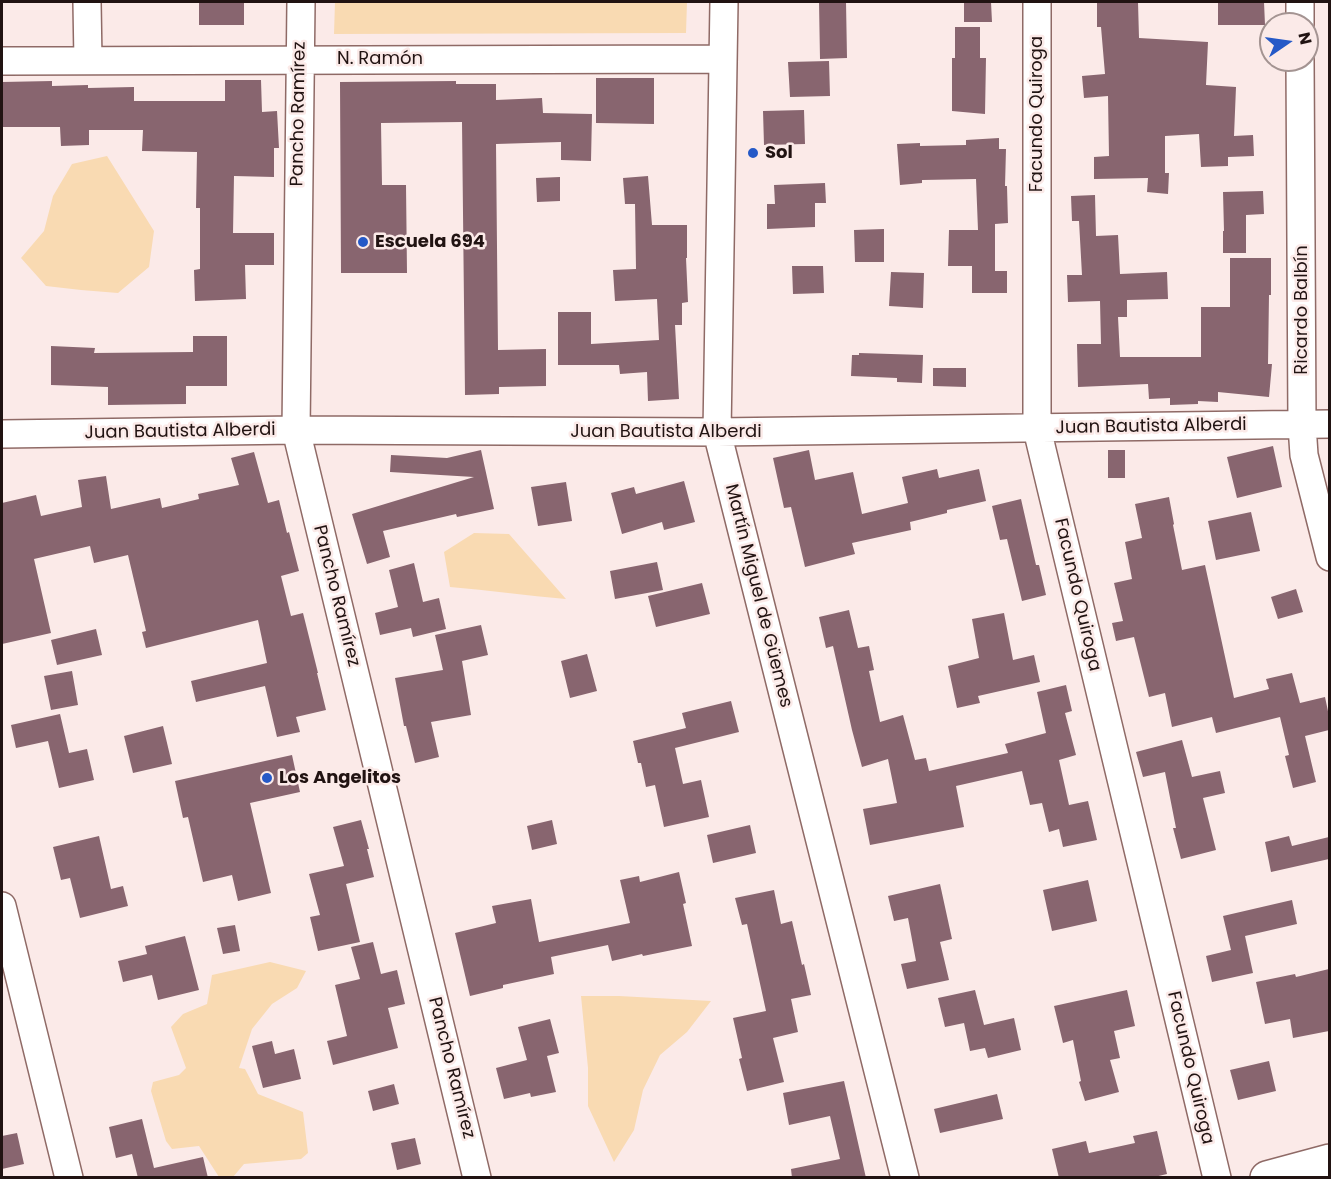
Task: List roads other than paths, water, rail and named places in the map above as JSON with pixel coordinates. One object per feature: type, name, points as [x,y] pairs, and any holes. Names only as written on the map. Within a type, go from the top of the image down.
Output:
[{"type":"main road","points":[[1267,1178],[1329,1161]]},
{"type":"street","points":[[87,2],[88,61]]},
{"type":"street","name":"Pancho Ramírez","points":[[301,2],[296,430],[477,1178]]},
{"type":"street","name":"Martín Miguel de Güemes","points":[[724,2],[717,432],[905,1178]]},
{"type":"street","name":"Facundo Quiroga","points":[[1037,2],[1037,429],[1216,1178]]},
{"type":"street","name":"N. Ramón","points":[[2,61],[722,59]]},
{"type":"street","name":"Ricardo Balbín","points":[[1300,72],[1302,425],[1304,455],[1329,557]]},
{"type":"street","name":"Juan Bautista Alberdi","points":[[2,434],[296,430],[717,432],[1329,424]]},
{"type":"street","points":[[2,906],[69,1178]]},
{"type":"place","name":"Sol","points":[[753,153]]},
{"type":"place","name":"Escuela 694","points":[[363,242]]},
{"type":"place","name":"Los Angelitos","points":[[267,778]]}]
